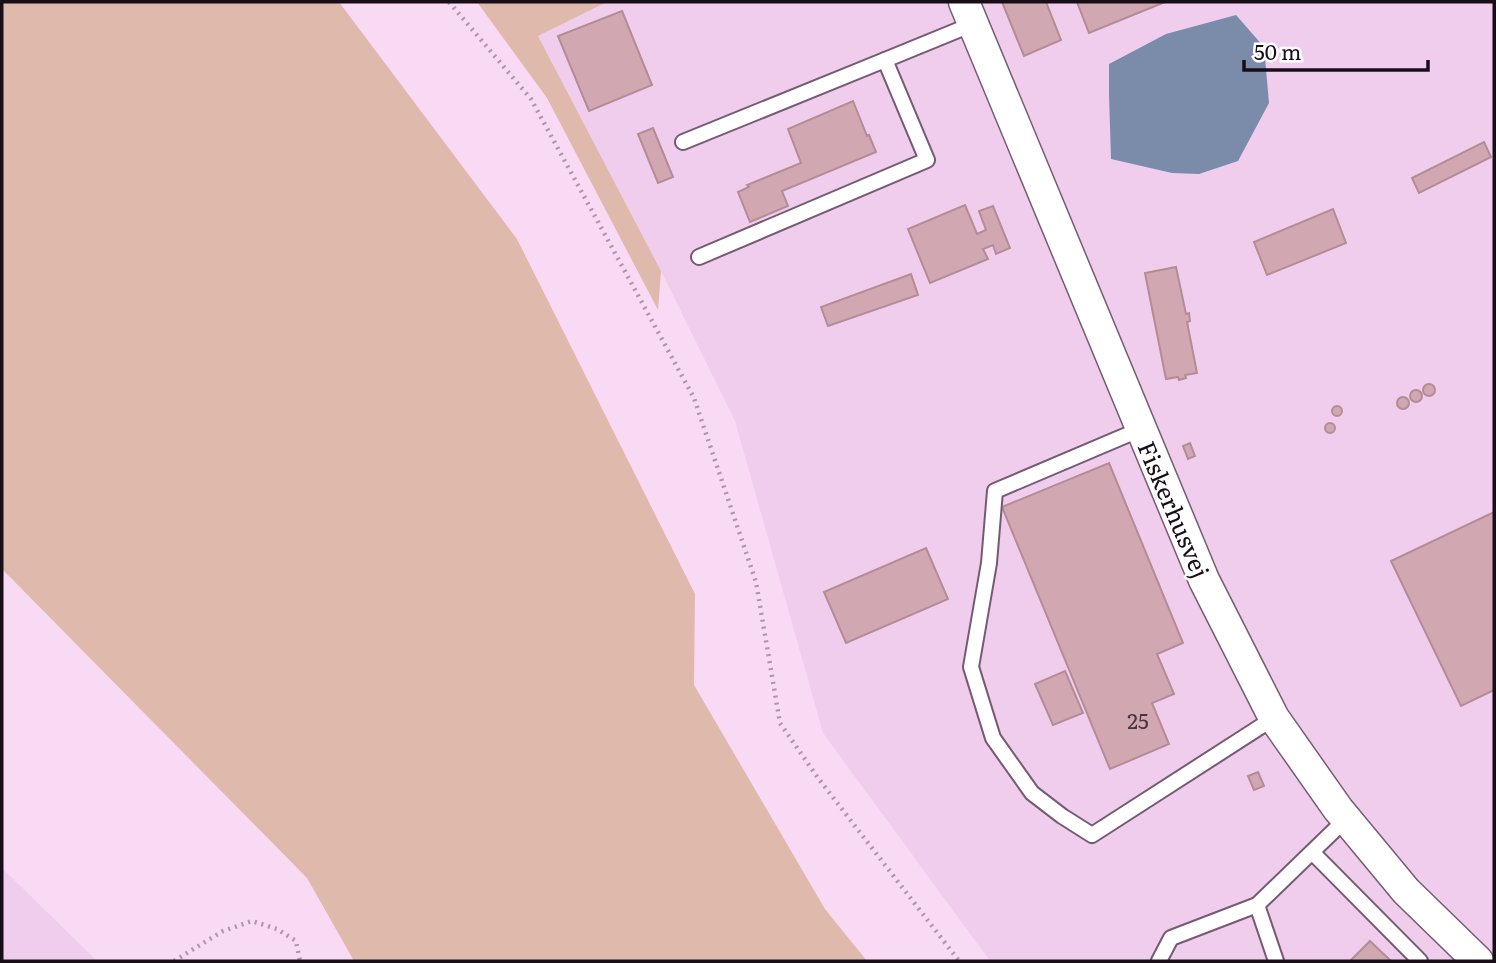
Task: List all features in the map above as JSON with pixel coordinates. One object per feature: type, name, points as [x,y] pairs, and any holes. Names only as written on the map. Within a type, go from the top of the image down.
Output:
[{"type":"street","name":"Fiskerhusvej","points":[[969,13],[1204,580],[1274,718],[1346,819],[1406,891],[1478,961]]},
{"type":"street","points":[[1487,961],[1494,953]]},
{"type":"lane","points":[[683,142],[885,60],[969,13]]},
{"type":"lane","points":[[699,257],[927,160],[885,60]]},
{"type":"lane","points":[[1141,429],[995,491],[989,563],[971,667],[993,738],[1032,793],[1092,835],[1274,718]]},
{"type":"lane","points":[[1159,961],[1171,938],[1257,905],[1346,819]]},
{"type":"lane","points":[[1312,852],[1420,961]]},
{"type":"lane","points":[[1257,905],[1276,961]]},
{"type":"path","points":[[449,2],[531,99],[694,398],[756,582],[780,723],[818,778],[959,961]]},
{"type":"path","points":[[174,961],[223,931],[251,921],[277,929],[296,941],[300,961]]},
{"type":"shaded area","points":[[2,2],[339,2],[517,239],[695,594],[694,685],[825,909],[867,961],[354,961],[307,878],[2,569]]},
{"type":"shaded area","points":[[477,2],[607,2],[538,36],[661,271],[658,310],[547,98]]},
{"type":"shaded area","points":[[607,2],[1494,2],[1494,961],[990,961],[823,733],[735,421],[661,271],[538,36]]},
{"type":"shaded area","points":[[2,868],[97,961],[2,961]]},
{"type":"water","points":[[1236,15],[1264,47],[1269,103],[1238,161],[1199,174],[1172,173],[1111,159],[1109,64],[1166,34]]},
{"type":"building","points":[[1002,2],[1046,2],[1061,40],[1024,56]]},
{"type":"building","points":[[1077,2],[1165,2],[1089,33]]},
{"type":"building","points":[[622,11],[652,85],[589,111],[558,36]]},
{"type":"building","points":[[853,101],[876,152],[782,191],[788,206],[750,222],[738,192],[749,187],[747,185],[801,163],[788,129]]},
{"type":"building","points":[[653,128],[673,177],[658,183],[638,134]]},
{"type":"building","points":[[1484,142],[1491,157],[1419,193],[1412,178]]},
{"type":"building","points":[[965,205],[977,234],[986,230],[979,211],[993,206],[1010,248],[996,254],[993,245],[983,249],[988,259],[930,283],[908,229]]},
{"type":"building","points":[[1333,209],[1346,243],[1267,275],[1254,242]]},
{"type":"building","points":[[1176,267],[1186,314],[1189,313],[1190,321],[1187,322],[1197,373],[1185,375],[1186,378],[1179,380],[1178,377],[1166,379],[1145,273]]},
{"type":"building","points":[[911,274],[918,295],[828,326],[821,307]]},
{"type":"building","points":[[1429,384],[1435,390],[1429,396],[1423,390]]},
{"type":"building","points":[[1416,390],[1422,396],[1416,402],[1410,396]]},
{"type":"building","points":[[1403,397],[1409,403],[1403,409],[1397,403]]},
{"type":"building","points":[[1337,406],[1341,407],[1341,415],[1337,416],[1333,415],[1332,411],[1333,407]]},
{"type":"building","points":[[1330,423],[1334,424],[1334,432],[1330,433],[1326,432],[1325,428],[1326,424]]},
{"type":"building","points":[[1190,443],[1195,456],[1188,459],[1183,446]]},
{"type":"building","points":[[1109,463],[1183,643],[1157,654],[1174,694],[1152,703],[1169,744],[1110,769],[1002,507]]},
{"type":"building","points":[[1494,512],[1494,690],[1461,706],[1391,561]]},
{"type":"building","points":[[926,548],[948,599],[846,643],[824,592]]},
{"type":"building","points":[[1065,671],[1083,713],[1053,725],[1035,684]]},
{"type":"building","points":[[1258,772],[1264,786],[1254,790],[1248,776]]},
{"type":"building","points":[[1370,941],[1391,961],[1350,961]]}]
